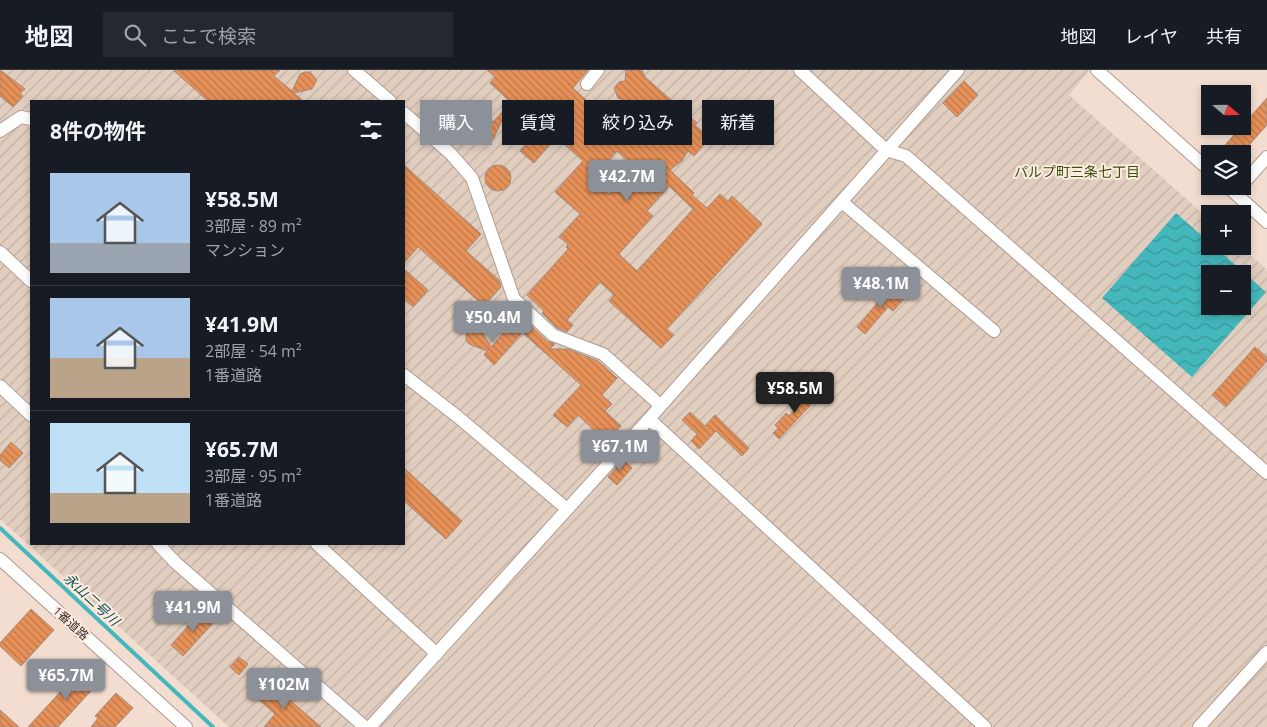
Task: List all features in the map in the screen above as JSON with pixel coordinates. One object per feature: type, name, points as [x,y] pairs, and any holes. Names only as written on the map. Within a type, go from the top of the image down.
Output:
[{"type":"street","points":[[354,70],[389,100]]},
{"type":"street","points":[[587,84],[598,70]]},
{"type":"street","points":[[800,70],[886,150],[906,156],[1267,473]]},
{"type":"street","points":[[370,727],[649,419],[958,70]]},
{"type":"street","points":[[1097,70],[1201,163]]},
{"type":"street","points":[[405,114],[450,153],[472,178],[514,299],[553,335],[603,354],[660,405]]},
{"type":"street","points":[[0,130],[21,117],[30,119]]},
{"type":"street","points":[[1251,174],[1267,157]]},
{"type":"street","points":[[1243,195],[1267,222]]},
{"type":"street","points":[[842,202],[994,330]]},
{"type":"street","points":[[0,252],[30,280]]},
{"type":"street","points":[[405,376],[458,417],[567,509]]},
{"type":"street","points":[[0,386],[30,414]]},
{"type":"street","points":[[649,419],[985,727]]},
{"type":"street","points":[[159,545],[176,563],[365,727]]},
{"type":"street","points":[[318,545],[437,654]]},
{"type":"street","name":"1番道路","points":[[0,559],[186,727]]},
{"type":"street","points":[[1199,727],[1267,652]]},
{"type":"shaded area","points":[[0,70],[1090,70],[1069,95],[1201,212],[1201,255],[1250,255],[1267,270],[1267,727],[229,727],[0,519]]},
{"type":"water","points":[[1176,213],[1201,235],[1201,255],[1224,255],[1235,265],[1201,265],[1201,315],[1246,315],[1192,377],[1102,298]]},
{"type":"water","points":[[1251,279],[1266,292],[1251,309]]},
{"type":"building","points":[[0,70],[25,89],[20,93],[23,96],[13,107],[0,96]]},
{"type":"building","points":[[173,70],[280,70],[274,76],[292,91],[300,74],[310,72],[317,80],[312,89],[294,93],[302,100],[207,100]]},
{"type":"building","points":[[487,70],[588,70],[573,88],[586,100],[584,100],[584,145],[692,145],[692,119],[697,123],[695,125],[702,131],[702,139],[700,141],[704,145],[694,156],[688,151],[682,161],[670,170],[694,193],[692,195],[707,208],[720,194],[728,201],[732,196],[762,224],[667,329],[674,335],[661,348],[609,301],[614,295],[600,282],[567,320],[573,325],[567,332],[557,328],[542,313],[544,311],[527,295],[568,249],[566,247],[568,244],[559,237],[580,214],[555,192],[583,161],[565,145],[574,145],[574,100],[508,100],[490,83],[495,77]],"holes":[[[617,151],[646,178],[634,191],[622,180],[609,194],[592,179]],[[669,186],[693,209],[637,271],[619,254],[653,216],[647,211]]]},
{"type":"building","points":[[626,70],[642,70],[645,77],[671,100],[624,100],[618,98],[614,88],[619,82],[625,81]]},
{"type":"building","points":[[964,81],[978,95],[957,117],[943,103]]},
{"type":"building","points":[[1267,98],[1267,125],[1249,145],[1225,145],[1234,135],[1251,135],[1251,116]]},
{"type":"building","points":[[502,112],[502,120],[493,140],[492,121],[493,122]]},
{"type":"building","points":[[526,145],[549,145],[534,163],[520,151]]},
{"type":"building","points":[[498,165],[507,169],[511,178],[507,187],[498,191],[489,187],[485,178],[489,169]]},
{"type":"building","points":[[405,166],[481,234],[466,251],[499,280],[501,287],[484,306],[418,247],[405,262]]},
{"type":"building","points":[[405,270],[428,290],[413,307],[405,300]]},
{"type":"building","points":[[889,289],[895,294],[898,291],[905,298],[893,311],[888,307],[865,334],[857,327]]},
{"type":"building","points":[[511,324],[521,334],[494,365],[484,355],[487,351],[469,344],[466,340],[466,334],[476,328],[481,330],[491,347]]},
{"type":"building","points":[[531,326],[547,341],[555,344],[550,349],[568,349],[598,361],[617,378],[602,395],[612,404],[605,411],[621,426],[593,452],[586,446],[597,433],[578,415],[567,427],[553,415],[581,385],[524,334]]},
{"type":"building","points":[[1255,347],[1267,357],[1267,361],[1226,407],[1212,395]]},
{"type":"building","points":[[813,389],[820,395],[779,439],[773,433],[778,428],[775,425],[786,413],[789,416]]},
{"type":"building","points":[[690,412],[705,426],[715,415],[749,448],[742,456],[716,431],[699,449],[691,441],[697,434],[682,420]]},
{"type":"building","points":[[11,442],[23,453],[9,468],[0,460],[0,455]]},
{"type":"building","points":[[623,460],[632,468],[617,485],[608,477]]},
{"type":"building","points":[[405,469],[462,521],[446,539],[405,502]]},
{"type":"building","points":[[31,609],[54,630],[21,666],[0,646],[0,643]]},
{"type":"building","points":[[203,609],[215,621],[183,656],[171,645]]},
{"type":"building","points":[[239,657],[248,664],[239,675],[230,667]]},
{"type":"building","points":[[83,667],[99,682],[58,727],[28,727]]},
{"type":"building","points":[[270,683],[321,727],[264,727],[275,714],[257,698]]},
{"type":"building","points":[[116,693],[133,708],[115,727],[91,727],[98,718],[95,716]]},
{"type":"building","points":[[0,710],[19,727],[0,727]]},
{"type":"waterway","name":"永山二号川","points":[[0,528],[213,727]]},
{"type":"district","name":"パルプ町三条七丁目","points":[[1077,171]]}]
